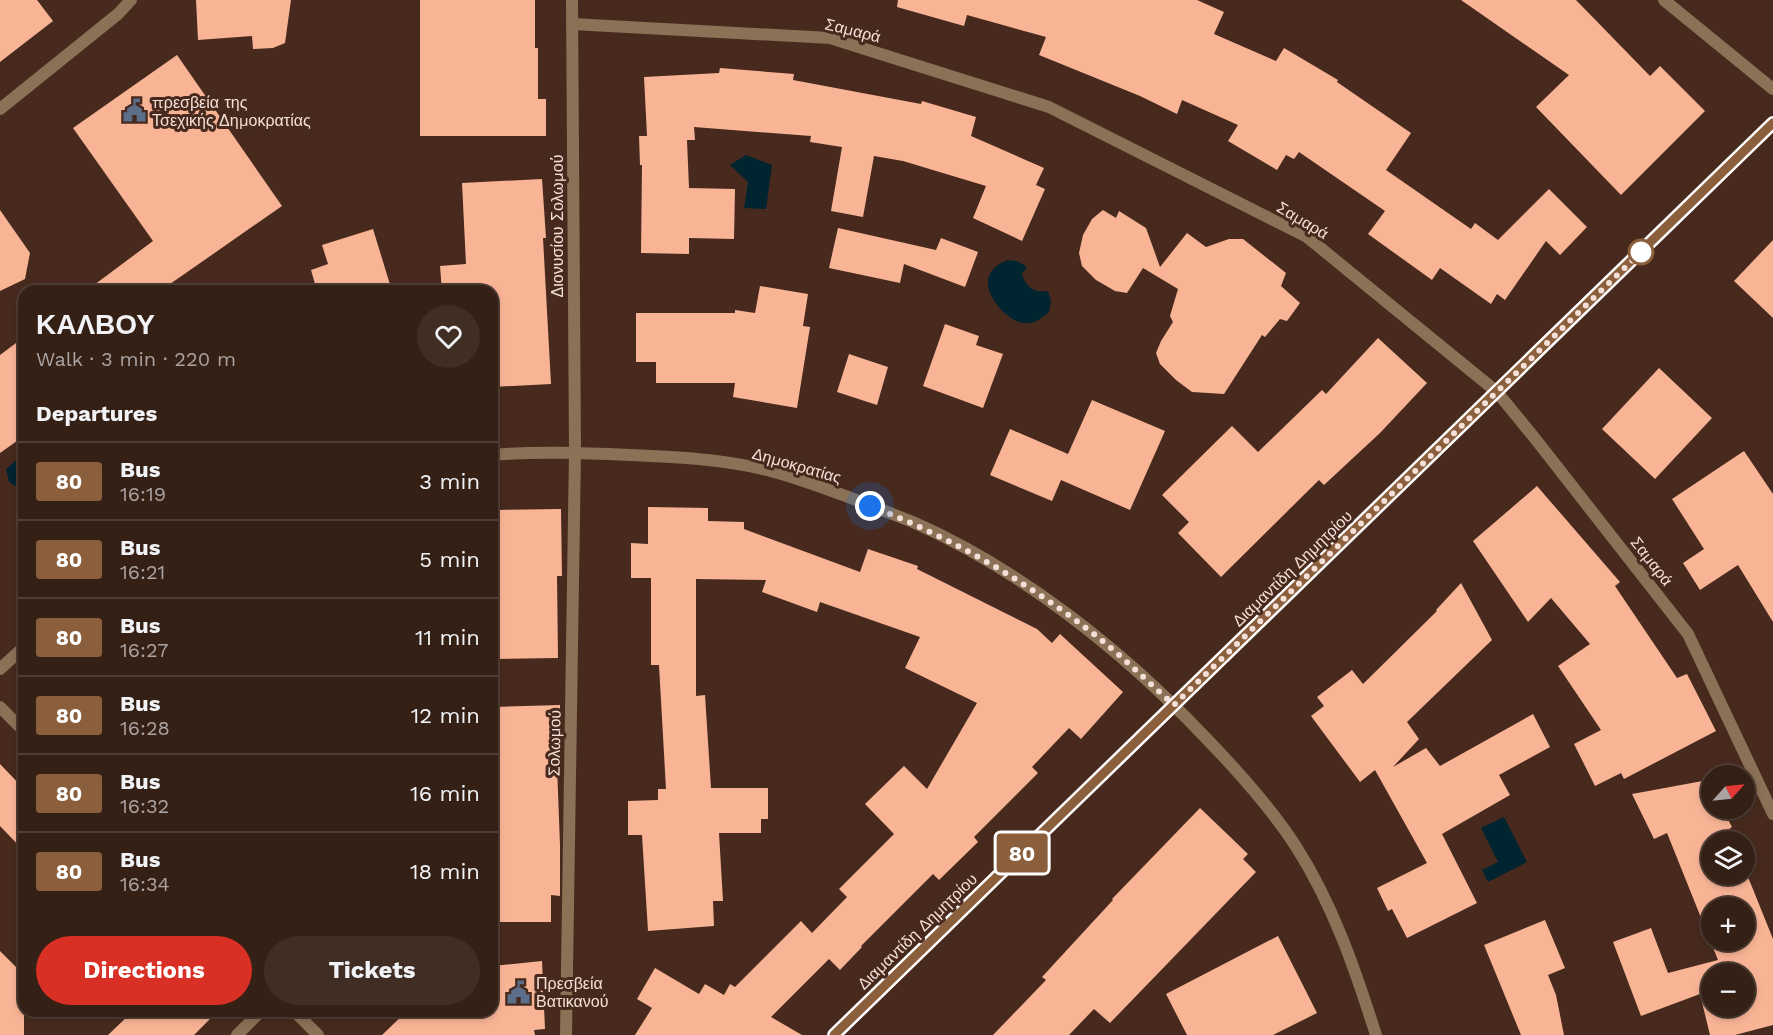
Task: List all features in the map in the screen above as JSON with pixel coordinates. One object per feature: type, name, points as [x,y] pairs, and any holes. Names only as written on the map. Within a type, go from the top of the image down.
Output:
[{"type":"street","points":[[0,109],[117,14],[131,0]]},
{"type":"street","name":"Διονυσίου Σολωμού","points":[[572,0],[575,452]]},
{"type":"street","points":[[1664,0],[1773,89]]},
{"type":"street","name":"Σαμαρά","points":[[572,24],[831,38],[1049,107],[1306,237],[1497,392],[1688,634],[1773,814]]},
{"type":"street","name":"Διαμαντίδη Δημητρίου","points":[[834,1035],[1773,123]]},
{"type":"street","name":"Δημοκρατίας","points":[[498,455],[575,452],[698,458],[766,470],[826,489],[914,523],[972,553],[1025,585],[1096,636],[1174,705],[1241,774],[1294,845],[1331,910],[1376,1035]]},
{"type":"street","name":"Σολωμού","points":[[566,1035],[575,452]]},
{"type":"street","points":[[0,669],[18,652]]},
{"type":"street","points":[[0,707],[18,725]]},
{"type":"street","points":[[237,1035],[255,1017]]},
{"type":"street","points":[[300,1017],[318,1035]]},
{"type":"water","points":[[746,155],[772,165],[766,209],[744,208],[748,182],[730,165]]},
{"type":"water","points":[[1007,260],[1017,261],[1027,267],[1022,274],[1026,283],[1032,288],[1048,291],[1051,301],[1049,312],[1037,320],[1030,323],[1016,321],[1002,310],[991,295],[988,279],[991,272]]},
{"type":"water","points":[[18,458],[18,486],[9,482],[6,469]]},
{"type":"water","points":[[1504,817],[1527,862],[1488,882],[1482,870],[1498,862],[1481,828]]},
{"type":"building","points":[[0,0],[37,0],[53,21],[0,62]]},
{"type":"building","points":[[196,0],[291,0],[285,43],[273,48],[253,49],[252,36],[198,40]]},
{"type":"building","points":[[420,0],[535,0],[538,99],[546,99],[546,136],[420,136]]},
{"type":"building","points":[[898,0],[1197,0],[1224,12],[1214,34],[1276,61],[1284,48],[1338,80],[1337,82],[1411,133],[1386,170],[1471,229],[1475,223],[1498,240],[1549,189],[1587,227],[1560,255],[1546,241],[1505,300],[1497,294],[1491,304],[1440,268],[1432,280],[1368,234],[1385,211],[1299,152],[1294,159],[1286,155],[1277,170],[1228,141],[1238,125],[1182,100],[1177,114],[1140,96],[1039,55],[1046,37],[967,15],[964,26],[897,7]]},
{"type":"building","points":[[1461,0],[1576,0],[1650,76],[1660,66],[1705,111],[1621,195],[1536,107],[1569,75]]},
{"type":"building","points":[[177,55],[282,206],[169,285],[94,285],[153,241],[73,128]]},
{"type":"building","points":[[720,68],[794,74],[793,80],[921,104],[922,101],[976,117],[971,136],[1044,168],[1036,185],[1045,189],[1022,241],[973,218],[986,186],[903,161],[874,156],[863,217],[831,211],[842,147],[810,142],[811,136],[694,127],[695,140],[687,140],[689,188],[735,189],[734,239],[689,238],[689,254],[641,253],[642,165],[640,165],[639,136],[647,136],[644,77],[719,73]]},
{"type":"building","points":[[542,179],[551,384],[498,387],[498,285],[442,285],[440,266],[466,264],[462,183]]},
{"type":"building","points":[[0,210],[30,253],[25,279],[0,291]]},
{"type":"building","points":[[1103,210],[1116,218],[1119,211],[1146,228],[1160,267],[1187,233],[1206,247],[1229,239],[1243,239],[1286,273],[1281,286],[1300,303],[1287,321],[1280,319],[1265,337],[1262,335],[1224,394],[1192,392],[1160,364],[1156,353],[1173,322],[1170,316],[1178,289],[1143,268],[1127,293],[1115,291],[1096,280],[1082,266],[1079,253],[1083,235],[1092,219]]},
{"type":"building","points":[[838,228],[936,250],[941,238],[978,252],[965,287],[904,264],[900,283],[829,268]]},
{"type":"building","points":[[373,229],[390,285],[315,285],[311,270],[328,264],[322,245]]},
{"type":"building","points":[[1773,240],[1773,318],[1734,281]]},
{"type":"building","points":[[760,286],[808,294],[803,326],[810,327],[797,408],[733,397],[735,383],[656,383],[656,362],[636,362],[636,313],[735,313],[735,310],[755,313]]},
{"type":"building","points":[[945,324],[979,336],[976,345],[1003,354],[983,408],[923,386]]},
{"type":"building","points":[[1378,338],[1427,383],[1380,433],[1324,485],[1319,480],[1221,577],[1178,533],[1189,522],[1162,495],[1232,426],[1258,452],[1322,390],[1326,394]]},
{"type":"building","points":[[18,342],[18,440],[0,453],[0,355]]},
{"type":"building","points":[[849,354],[888,367],[877,405],[837,392]]},
{"type":"building","points":[[1659,368],[1712,418],[1655,479],[1602,429]]},
{"type":"building","points":[[1092,400],[1165,431],[1130,510],[1061,480],[1052,501],[990,475],[1010,429],[1068,454]]},
{"type":"building","points":[[1744,451],[1773,494],[1773,622],[1738,565],[1700,590],[1683,563],[1704,549],[1672,499]]},
{"type":"building","points":[[1537,486],[1620,582],[1615,586],[1677,678],[1687,674],[1716,731],[1624,779],[1621,773],[1595,786],[1574,744],[1601,730],[1558,666],[1590,644],[1551,598],[1528,622],[1473,541]]},
{"type":"building","points":[[648,507],[708,508],[708,521],[744,522],[744,529],[860,572],[868,549],[918,566],[917,569],[1037,629],[1052,643],[1060,634],[1123,692],[1081,739],[1069,728],[1032,767],[1038,773],[974,837],[978,842],[939,880],[933,874],[840,970],[829,959],[771,1017],[802,1035],[635,1035],[652,1008],[637,999],[655,968],[699,994],[705,984],[724,995],[730,984],[735,987],[801,921],[812,933],[847,897],[839,889],[894,834],[865,804],[904,766],[927,789],[977,703],[905,668],[920,637],[820,602],[817,612],[762,592],[766,580],[696,579],[696,696],[705,695],[711,788],[768,788],[768,819],[761,819],[761,833],[719,833],[723,901],[713,901],[714,926],[648,931],[642,835],[628,835],[628,801],[658,800],[658,789],[666,789],[659,665],[651,665],[651,578],[631,578],[631,543],[648,544]]},
{"type":"building","points":[[561,509],[562,576],[557,576],[558,658],[498,659],[498,510]]},
{"type":"building","points":[[1461,583],[1492,640],[1407,722],[1419,739],[1393,767],[1426,748],[1440,766],[1533,714],[1550,747],[1499,775],[1510,795],[1442,834],[1477,903],[1407,938],[1392,909],[1388,911],[1377,888],[1427,863],[1375,770],[1360,782],[1311,716],[1324,706],[1317,697],[1352,670],[1363,684],[1437,611]]},
{"type":"building","points":[[560,705],[561,766],[557,766],[560,896],[551,895],[551,922],[498,922],[498,707]]},
{"type":"building","points":[[0,764],[18,783],[18,845],[0,826]]},
{"type":"building","points":[[1701,781],[1701,819],[1728,819],[1732,827],[1730,831],[1701,831],[1701,885],[1751,885],[1773,939],[1773,1025],[1735,1035],[1710,1035],[1706,1017],[1755,1017],[1755,963],[1706,963],[1718,960],[1714,951],[1755,951],[1755,897],[1701,897],[1701,918],[1667,833],[1654,839],[1632,794]]},
{"type":"building","points":[[1200,808],[1248,854],[1243,859],[1256,872],[1110,1023],[1094,1009],[1069,1035],[993,1035],[1046,980],[1042,977],[1112,899]]},
{"type":"building","points":[[1545,920],[1565,968],[1548,975],[1556,995],[1564,1035],[1521,1035],[1484,945]]},
{"type":"building","points":[[1651,928],[1668,973],[1701,964],[1701,998],[1700,994],[1641,1016],[1613,942]]},
{"type":"building","points":[[1278,936],[1317,1013],[1273,1035],[1187,1035],[1166,994]]},
{"type":"building","points":[[0,951],[18,969],[18,1017],[24,1017],[24,1035],[0,1035]]},
{"type":"building","name":"Πρεσβεία Βατικανού","points":[[542,961],[545,1029],[534,1030],[535,1035],[382,1035],[401,1017],[498,1017],[498,965]]},
{"type":"building","points":[[127,1017],[212,1017],[194,1035],[108,1035]]},
{"type":"bus line","name":"80","points":[[834,1035],[1773,123]]},
{"type":"place","name":"πρεσβεία της Τσεχικής Δημοκρατίας","points":[[134,111]]},
{"type":"place","name":"Πρεσβεία Βατικανού","points":[[518,992]]},
{"type":"route","points":[[870,506],[914,523],[972,553],[1025,585],[1096,636],[1174,705],[1643,250],[1641,252]]}]
